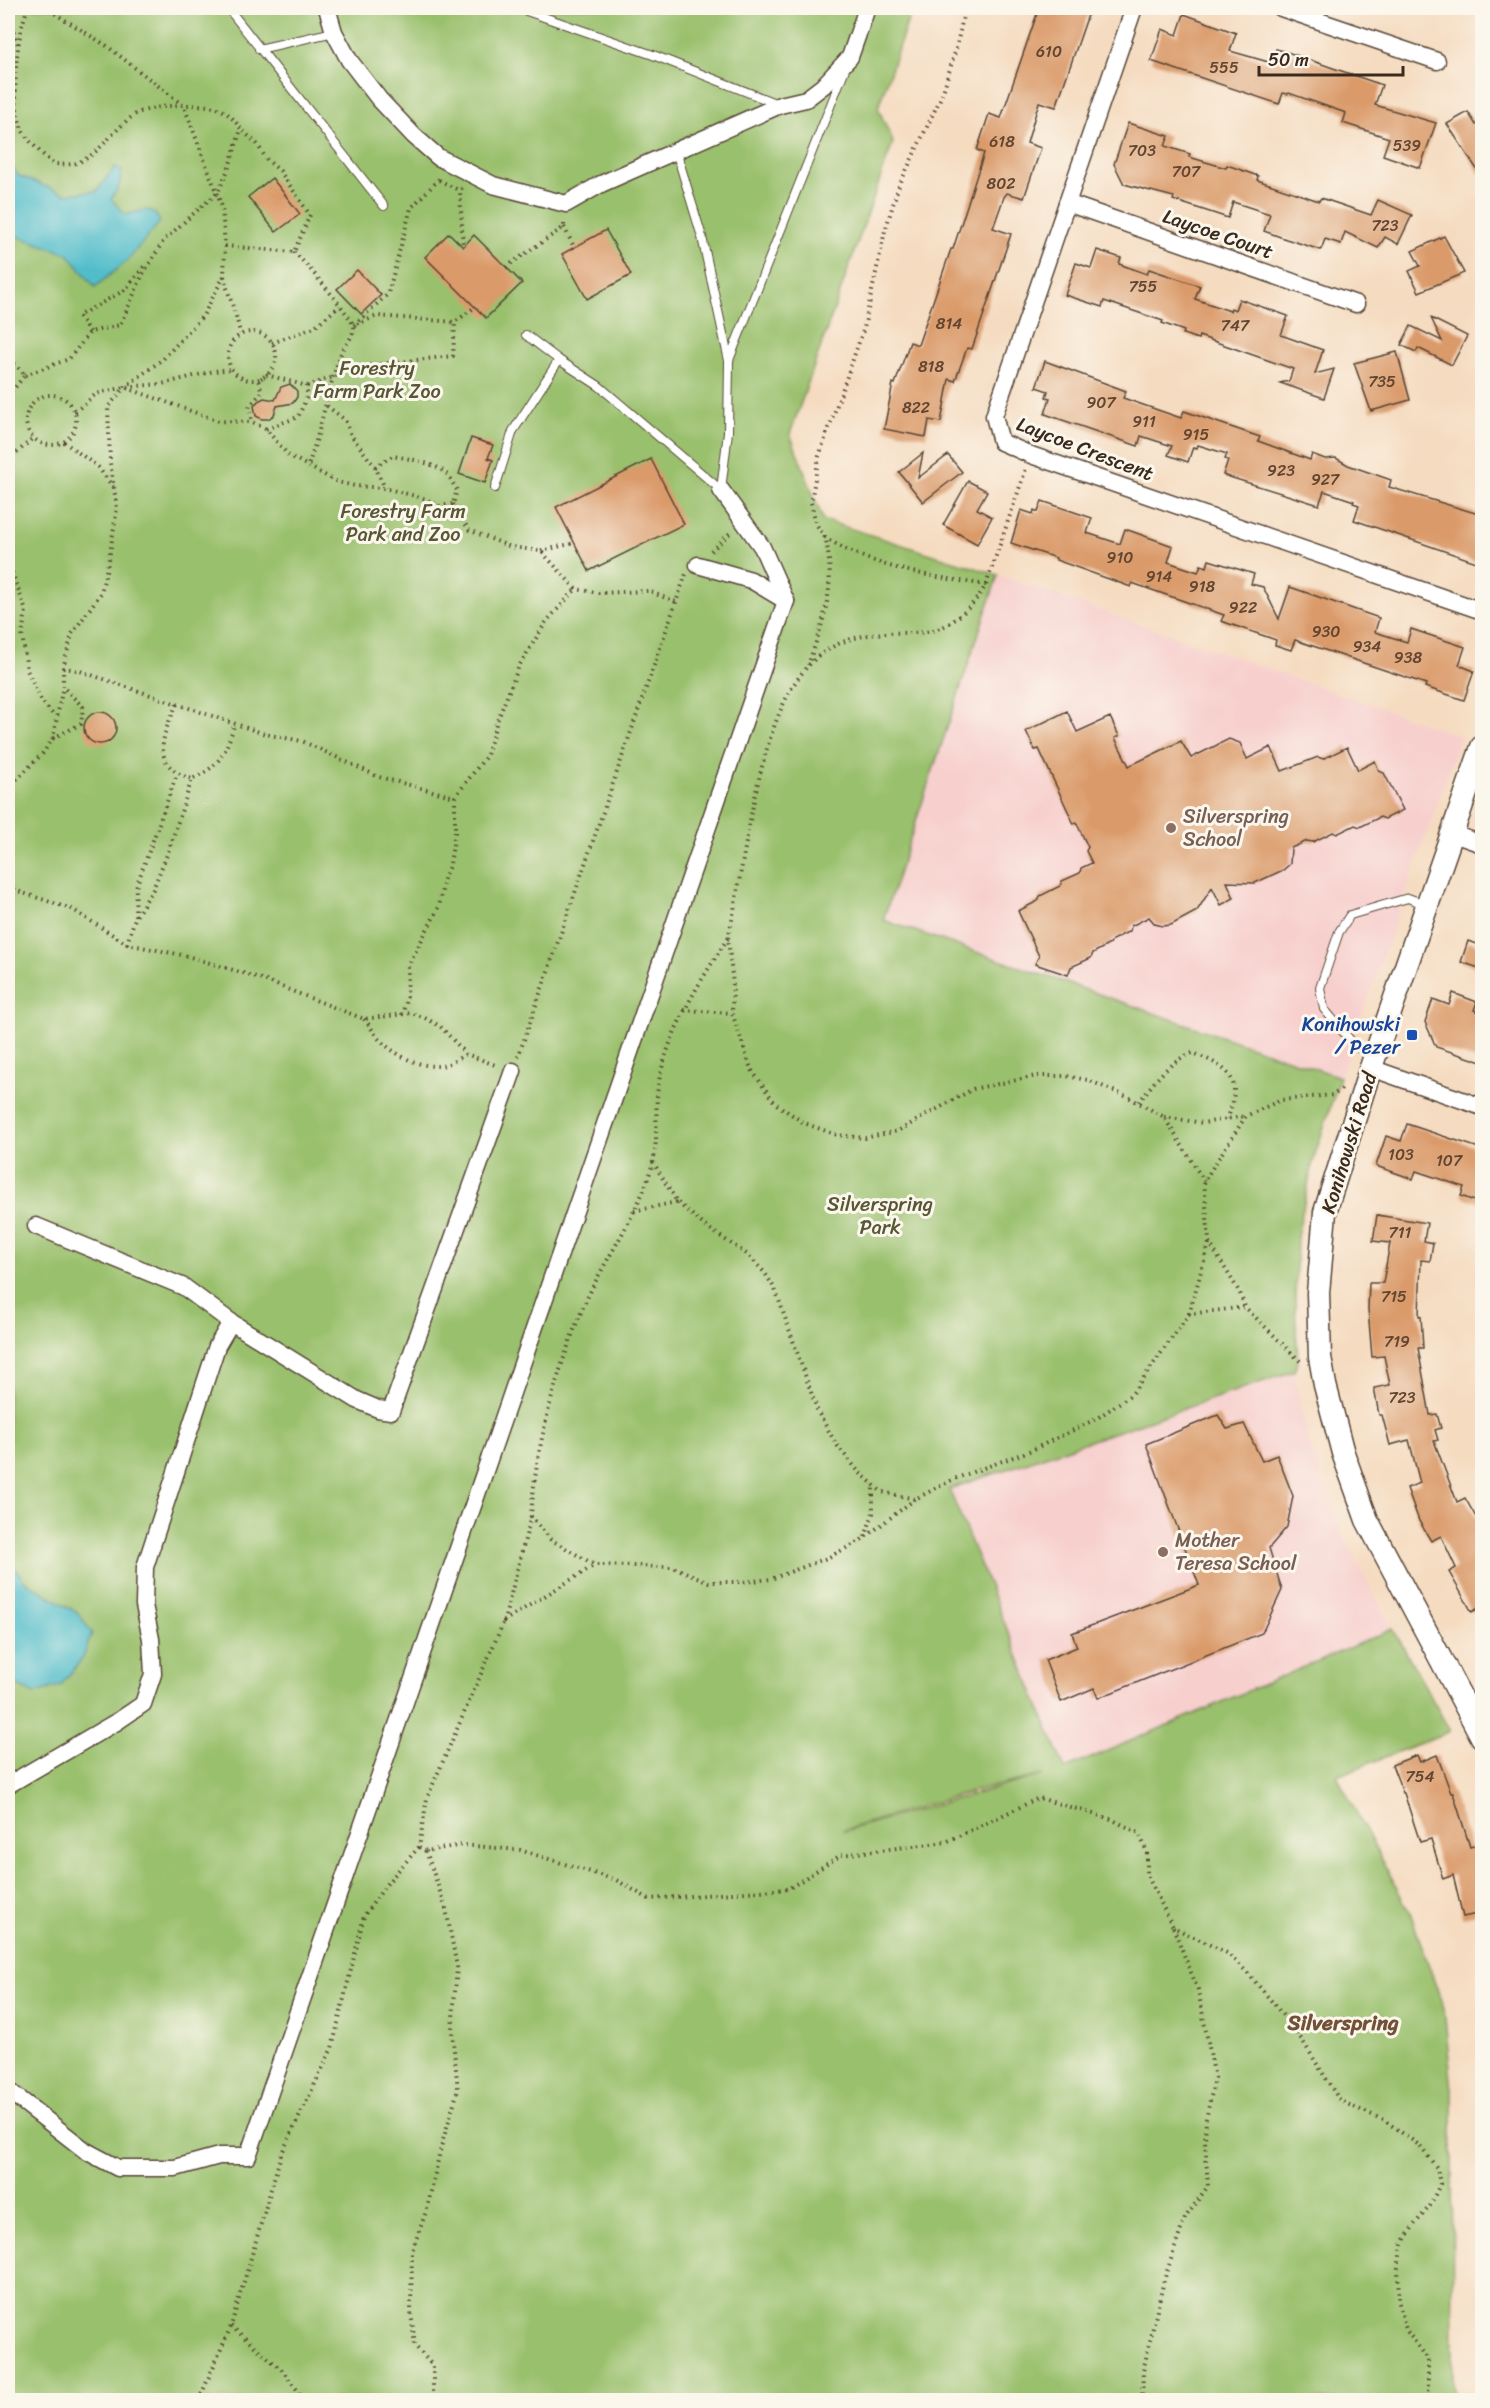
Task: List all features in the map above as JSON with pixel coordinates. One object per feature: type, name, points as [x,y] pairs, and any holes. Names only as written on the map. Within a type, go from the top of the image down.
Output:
[{"type":"street","points":[[327,8],[334,32],[349,60],[379,99],[414,136],[450,164],[493,185],[566,204],[601,184],[780,105],[806,99],[823,86],[850,57],[867,8]]},
{"type":"street","name":"Laycoe Crescent","points":[[1134,8],[994,416],[1002,442],[1031,455],[1482,611]]},
{"type":"street","points":[[1281,8],[1437,61]]},
{"type":"street","name":"Laycoe Court","points":[[1067,203],[1356,304]]},
{"type":"street","points":[[8,2090],[86,2151],[118,2168],[175,2168],[219,2156],[248,2156],[786,601],[762,547],[721,490]]},
{"type":"street","points":[[698,565],[751,580],[786,601]]},
{"type":"street","name":"Konihowski Road","points":[[1482,747],[1371,1070],[1325,1212],[1318,1293],[1320,1358],[1325,1385],[1343,1453],[1367,1520],[1482,1737]]},
{"type":"street","points":[[1452,834],[1482,844]]},
{"type":"street","points":[[1371,1070],[1482,1107]]},
{"type":"street","points":[[36,1226],[184,1287],[231,1322],[357,1400],[378,1409],[391,1411],[513,1071]]},
{"type":"street","points":[[8,1785],[143,1704],[153,1674],[151,1639],[144,1605],[146,1567],[217,1346],[231,1322]]},
{"type":"lane","points":[[228,8],[384,206]]},
{"type":"lane","points":[[518,8],[653,55],[780,105]]},
{"type":"lane","points":[[259,48],[334,32]]},
{"type":"lane","points":[[729,361],[850,57]]},
{"type":"lane","points":[[676,151],[702,237],[729,361],[729,432],[721,490]]},
{"type":"lane","points":[[526,335],[599,386],[721,490]]},
{"type":"lane","points":[[495,488],[513,431],[559,360]]},
{"type":"lane","points":[[1371,1070],[1356,1047],[1324,1009],[1320,988],[1339,932],[1350,915],[1408,898],[1428,905]]},
{"type":"path","points":[[12,8],[8,12],[18,48]]},
{"type":"path","points":[[28,8],[22,23],[18,48],[16,99],[22,129],[39,151],[53,164],[72,164],[94,153],[110,135],[136,114],[148,109],[184,106],[218,108],[231,117],[280,171],[301,198],[310,215],[294,252]]},
{"type":"path","points":[[46,8],[107,46],[184,106],[222,207],[225,246],[224,276],[240,334]]},
{"type":"path","points":[[808,665],[826,615],[830,590],[831,559],[825,537],[816,524],[811,502],[819,456],[864,328],[885,231],[898,188],[942,95],[965,8]]},
{"type":"path","points":[[90,332],[78,316],[125,290],[162,244],[218,192],[228,170],[241,129]]},
{"type":"path","points":[[354,325],[388,294],[411,208],[439,180],[450,164]]},
{"type":"path","points":[[463,247],[460,191],[470,174]]},
{"type":"path","points":[[439,180],[460,191]]},
{"type":"path","points":[[566,204],[564,227],[574,247]]},
{"type":"path","points":[[506,267],[564,227]]},
{"type":"path","points":[[8,396],[26,375],[69,359],[90,332],[120,325],[143,273],[162,244]]},
{"type":"path","points":[[225,246],[294,252],[354,325],[354,331],[341,354],[308,466]]},
{"type":"path","points":[[53,738],[63,686],[63,668],[72,634],[101,592],[109,559],[117,508],[110,462],[108,407],[125,387],[163,359],[203,316],[224,276]]},
{"type":"path","points":[[273,343],[314,327],[340,306]]},
{"type":"path","points":[[354,325],[377,316],[455,321],[475,307]]},
{"type":"path","points":[[252,423],[249,407],[262,392],[258,380],[267,375],[307,386],[334,377],[353,367],[453,356],[455,321]]},
{"type":"path","points":[[256,332],[264,334],[273,343],[277,354],[276,362],[267,375],[260,379],[245,378],[232,369],[229,362],[230,346],[240,334],[256,332]]},
{"type":"path","points":[[8,362],[15,364],[26,375]]},
{"type":"path","points":[[75,412],[96,394],[125,387],[162,384],[214,371],[232,369]]},
{"type":"path","points":[[266,429],[298,417],[307,397],[307,386]]},
{"type":"path","points":[[125,387],[219,421],[252,423],[266,429],[288,454],[337,482],[385,488],[417,496],[439,506],[453,504]]},
{"type":"path","points":[[50,394],[65,399],[75,412],[74,429],[64,442],[47,445],[33,438],[26,423],[29,407],[34,400],[50,394]]},
{"type":"path","points":[[327,406],[345,420],[363,453],[375,467],[385,488]]},
{"type":"path","points":[[8,461],[33,438]]},
{"type":"path","points":[[64,442],[98,467],[113,488]]},
{"type":"path","points":[[375,467],[392,456],[414,459],[447,474],[458,490],[453,504]]},
{"type":"path","points":[[1024,473],[986,585],[953,621],[932,631],[876,634],[842,641],[824,651],[793,683],[777,719],[763,764],[728,938],[733,985],[732,1013],[751,1069],[775,1103],[804,1123],[837,1135],[865,1138],[898,1131],[974,1089],[1037,1076],[1066,1076],[1088,1080],[1139,1102],[1164,1117],[1203,1123],[1246,1116],[1281,1100],[1333,1095],[1371,1070]]},
{"type":"path","points":[[453,504],[469,530],[511,547],[541,551],[574,543]]},
{"type":"path","points":[[8,888],[72,909],[127,944],[187,956],[256,977],[364,1019],[402,1016],[411,1013],[440,1026],[466,1054],[513,1071],[684,575],[698,565],[733,529]]},
{"type":"path","points":[[825,537],[862,558],[918,573],[986,585]]},
{"type":"path","points":[[541,551],[576,589],[598,593],[648,591],[676,602]]},
{"type":"path","points":[[8,561],[26,611],[22,634],[27,670],[41,700],[56,718]]},
{"type":"path","points":[[402,1016],[407,998],[408,966],[439,907],[444,878],[450,864],[455,832],[455,797],[487,755],[496,724],[519,666],[546,622],[576,589]]},
{"type":"path","points":[[63,668],[77,670],[265,734],[302,741],[379,777],[455,797]]},
{"type":"path","points":[[8,788],[31,766],[53,738],[81,724],[82,707],[63,686]]},
{"type":"path","points":[[177,704],[166,726],[163,750],[165,763],[177,774],[192,779],[219,763],[235,723]]},
{"type":"path","points":[[135,918],[136,887],[177,774]]},
{"type":"path","points":[[127,944],[135,918],[153,889],[168,852],[192,779]]},
{"type":"path","points":[[199,2400],[231,2326],[281,2155],[332,2048],[364,1917],[388,1882],[419,1847],[427,1798],[504,1621],[531,1516],[533,1483],[551,1398],[563,1361],[585,1305],[634,1211],[653,1162],[659,1082],[671,1038],[684,1010],[728,938]]},
{"type":"path","points":[[684,1010],[732,1013]]},
{"type":"path","points":[[364,1019],[379,1039],[399,1055],[412,1061],[428,1065],[446,1065],[466,1054]]},
{"type":"path","points":[[1139,1102],[1167,1069],[1183,1056],[1193,1053],[1216,1063],[1231,1077],[1234,1090],[1228,1119]]},
{"type":"path","points":[[1204,1181],[1246,1116]]},
{"type":"path","points":[[531,1516],[550,1539],[595,1565],[673,1567],[709,1582],[771,1579],[799,1570],[865,1538],[915,1499],[954,1479],[1032,1450],[1096,1419],[1132,1394],[1189,1314],[1209,1242],[1204,1181],[1164,1117]]},
{"type":"path","points":[[653,1162],[677,1202],[705,1226],[748,1255],[765,1273],[775,1289],[818,1413],[836,1444],[859,1472],[882,1492],[915,1499]]},
{"type":"path","points":[[634,1211],[677,1202]]},
{"type":"path","points":[[1209,1242],[1240,1293],[1245,1307],[1298,1361],[1302,1361]]},
{"type":"path","points":[[1189,1314],[1245,1307]]},
{"type":"path","points":[[865,1538],[873,1513],[873,1484]]},
{"type":"path","points":[[504,1621],[595,1565]]},
{"type":"path","points":[[419,1847],[426,1851],[462,1845],[520,1850],[616,1880],[649,1899],[788,1889],[841,1856],[946,1842],[1039,1797],[1111,1820],[1139,1833],[1147,1852],[1147,1875],[1173,1927],[1198,1990],[1215,2078],[1206,2119],[1208,2186],[1185,2218],[1164,2280],[1143,2372],[1143,2400]]},
{"type":"path","points":[[426,1851],[446,1910],[457,1967],[452,2030],[458,2090],[441,2147],[427,2209],[412,2252],[411,2312],[415,2346],[432,2366],[433,2400]]},
{"type":"path","points":[[1173,1927],[1227,1953],[1247,1972],[1302,2040],[1340,2101],[1384,2120],[1419,2145],[1437,2168],[1440,2184],[1430,2206],[1402,2244],[1398,2268],[1399,2303],[1406,2330],[1428,2360],[1428,2400]]},
{"type":"path","points":[[231,2326],[282,2370],[304,2400]]},
{"type":"shaded area","name":"Silverspring School","points":[[998,575],[1461,736],[1340,1077],[883,920]]},
{"type":"shaded area","name":"Mother Teresa School","points":[[1294,1371],[1308,1439],[1341,1532],[1393,1629],[1398,1643],[1065,1770],[949,1489]]},
{"type":"green space","points":[[8,8],[912,8],[878,108],[893,142],[790,434],[823,520],[998,575],[883,920],[1340,1077],[1313,1161],[1297,1237],[1295,1305],[1298,1361],[1294,1371],[949,1489],[1065,1769],[1393,1629],[1450,1731],[1337,1776],[1410,1913],[1444,2008],[1452,2090],[1453,2400],[8,2400]],"holes":[[[1043,1775],[844,1831],[975,1791]]]},
{"type":"water","points":[[8,162],[19,176],[66,194],[97,191],[115,167],[122,170],[119,187],[111,199],[125,214],[149,210],[160,222],[126,262],[95,287],[68,254],[8,233]]},
{"type":"water","points":[[8,1557],[23,1580],[78,1613],[92,1633],[83,1658],[61,1685],[34,1694],[8,1681]]},
{"type":"building","points":[[1039,8],[1077,8],[1089,12],[1056,107],[1039,102],[1027,143],[1041,148],[1024,198],[1007,193],[993,228],[1011,234],[972,349],[967,348],[955,381],[949,379],[941,422],[929,420],[926,437],[884,429],[893,383],[895,384],[910,342],[918,345],[951,249],[953,249],[984,153],[977,150],[989,114],[1001,118]]},
{"type":"building","points":[[1184,14],[1236,33],[1230,51],[1272,63],[1276,49],[1382,85],[1375,105],[1436,123],[1420,168],[1383,155],[1389,138],[1343,123],[1346,113],[1289,93],[1283,93],[1279,104],[1151,61],[1162,29],[1177,35]]},
{"type":"building","points":[[1468,112],[1476,125],[1482,121],[1482,177],[1447,124]]},
{"type":"building","points":[[1128,123],[1169,136],[1165,146],[1190,154],[1189,157],[1226,168],[1227,165],[1258,176],[1257,180],[1319,201],[1321,198],[1371,215],[1378,200],[1412,215],[1398,244],[1385,237],[1378,248],[1345,232],[1341,244],[1325,239],[1321,250],[1286,239],[1264,231],[1270,214],[1233,202],[1228,218],[1173,200],[1174,197],[1124,184],[1114,164]]},
{"type":"building","points":[[272,178],[300,214],[276,232],[248,197]]},
{"type":"building","points":[[606,230],[631,275],[587,299],[562,254]]},
{"type":"building","points":[[449,233],[463,247],[474,235],[522,283],[486,318],[425,257]]},
{"type":"building","points":[[1444,236],[1464,273],[1419,292],[1409,271],[1420,266],[1412,251]]},
{"type":"building","points":[[1097,250],[1121,258],[1119,264],[1147,274],[1149,269],[1200,286],[1195,299],[1230,311],[1231,308],[1235,310],[1239,299],[1288,316],[1281,335],[1323,350],[1315,374],[1334,369],[1324,398],[1280,383],[1289,381],[1293,369],[1199,336],[1198,339],[1183,334],[1184,331],[1162,323],[1163,321],[1104,301],[1102,307],[1065,295],[1076,263],[1091,268]]},
{"type":"building","points":[[357,270],[381,295],[361,314],[337,289]]},
{"type":"building","points":[[1431,318],[1467,336],[1452,365],[1418,348],[1416,352],[1401,345],[1411,326],[1442,341]]},
{"type":"building","points":[[1397,352],[1410,400],[1371,411],[1354,363]]},
{"type":"building","points":[[1045,361],[1126,391],[1123,398],[1181,418],[1184,411],[1260,437],[1258,441],[1310,460],[1312,454],[1325,459],[1336,458],[1348,465],[1391,480],[1389,487],[1482,515],[1482,564],[1354,520],[1359,505],[1353,503],[1354,501],[1324,491],[1319,505],[1223,475],[1228,460],[1225,459],[1227,454],[1198,445],[1197,448],[1193,447],[1188,462],[1168,455],[1172,446],[1141,436],[1138,446],[1045,414],[1050,398],[1046,397],[1048,391],[1036,387]]},
{"type":"building","points":[[290,384],[297,391],[297,397],[293,403],[277,406],[274,415],[268,419],[256,416],[254,406],[258,401],[264,398],[275,400],[281,387]]},
{"type":"building","points":[[471,438],[493,445],[488,458],[493,460],[485,483],[459,474]]},
{"type":"building","points":[[923,453],[918,478],[948,455],[962,472],[923,502],[899,472]]},
{"type":"building","points":[[651,459],[684,524],[589,571],[556,507]]},
{"type":"building","points":[[968,481],[987,491],[977,509],[992,517],[977,544],[943,525]]},
{"type":"building","points":[[1042,501],[1092,518],[1087,533],[1120,544],[1125,529],[1173,546],[1168,562],[1198,572],[1201,565],[1207,567],[1209,560],[1254,574],[1251,584],[1263,587],[1279,619],[1290,587],[1379,618],[1375,632],[1407,642],[1411,629],[1465,647],[1459,665],[1474,671],[1464,700],[1425,687],[1426,684],[1295,640],[1291,650],[1275,645],[1276,640],[1221,621],[1224,615],[1132,583],[1131,587],[1011,543],[1021,510],[1033,514],[1034,510],[1038,512]]},
{"type":"building","points":[[1067,711],[1077,732],[1110,717],[1119,736],[1115,738],[1129,766],[1181,741],[1191,758],[1229,739],[1240,743],[1247,759],[1271,747],[1282,771],[1318,757],[1323,759],[1347,747],[1358,770],[1375,761],[1379,771],[1384,773],[1403,810],[1385,819],[1380,817],[1360,827],[1355,825],[1337,834],[1333,832],[1313,842],[1307,841],[1291,848],[1290,864],[1283,870],[1255,883],[1227,882],[1234,898],[1221,905],[1212,887],[1197,911],[1171,925],[1155,924],[1149,917],[1131,926],[1130,931],[1093,953],[1091,958],[1071,967],[1068,975],[1035,964],[1039,956],[1018,911],[1038,901],[1040,896],[1060,886],[1062,881],[1080,873],[1081,868],[1092,863],[1086,851],[1088,847],[1076,822],[1074,824],[1039,749],[1035,750],[1026,731]]},
{"type":"building","points":[[100,712],[111,717],[116,728],[111,739],[100,744],[89,739],[84,728],[89,717]]},
{"type":"building","points":[[1468,941],[1482,946],[1482,969],[1461,962]]},
{"type":"building","points":[[1453,993],[1477,1002],[1474,1010],[1482,1013],[1482,1062],[1436,1047],[1425,1022],[1433,999],[1449,1005]]},
{"type":"building","points":[[1407,1124],[1482,1149],[1482,1204],[1461,1196],[1464,1187],[1416,1171],[1413,1179],[1376,1166],[1386,1136],[1401,1141]]},
{"type":"building","points":[[1377,1215],[1427,1223],[1424,1241],[1433,1243],[1430,1261],[1421,1260],[1419,1316],[1421,1316],[1423,1348],[1418,1348],[1430,1415],[1437,1414],[1441,1428],[1435,1430],[1438,1440],[1434,1441],[1457,1502],[1465,1498],[1481,1526],[1478,1528],[1482,1539],[1482,1606],[1472,1612],[1449,1572],[1456,1568],[1441,1536],[1431,1541],[1419,1521],[1407,1488],[1420,1483],[1409,1440],[1390,1445],[1382,1415],[1379,1415],[1374,1388],[1390,1385],[1384,1356],[1372,1357],[1368,1309],[1369,1283],[1383,1283],[1390,1243],[1373,1241]]},
{"type":"building","points":[[1218,1415],[1227,1429],[1244,1424],[1262,1461],[1277,1455],[1293,1496],[1287,1527],[1269,1548],[1282,1590],[1262,1633],[1098,1698],[1094,1688],[1061,1702],[1045,1660],[1077,1647],[1072,1633],[1199,1585],[1146,1444]]},
{"type":"building","points":[[1417,1755],[1420,1762],[1437,1755],[1451,1793],[1453,1793],[1470,1847],[1482,1843],[1482,1913],[1463,1917],[1453,1875],[1443,1879],[1431,1839],[1420,1842],[1392,1765]]},
{"type":"place","name":"Silverspring School","points":[[1171,828]]},
{"type":"place","name":"Konihowski / Pezer","points":[[1412,1035]]},
{"type":"place","name":"Mother Teresa School","points":[[1163,1552]]},
{"type":"district","name":"Silverspring","points":[[1343,2023]]},
{"type":"park label","name":"Forestry Farm Park Zoo","points":[[377,380]]},
{"type":"park label","name":"Forestry Farm Park and Zoo","points":[[403,522]]},
{"type":"park label","name":"Silverspring Park","points":[[880,1216]]}]
